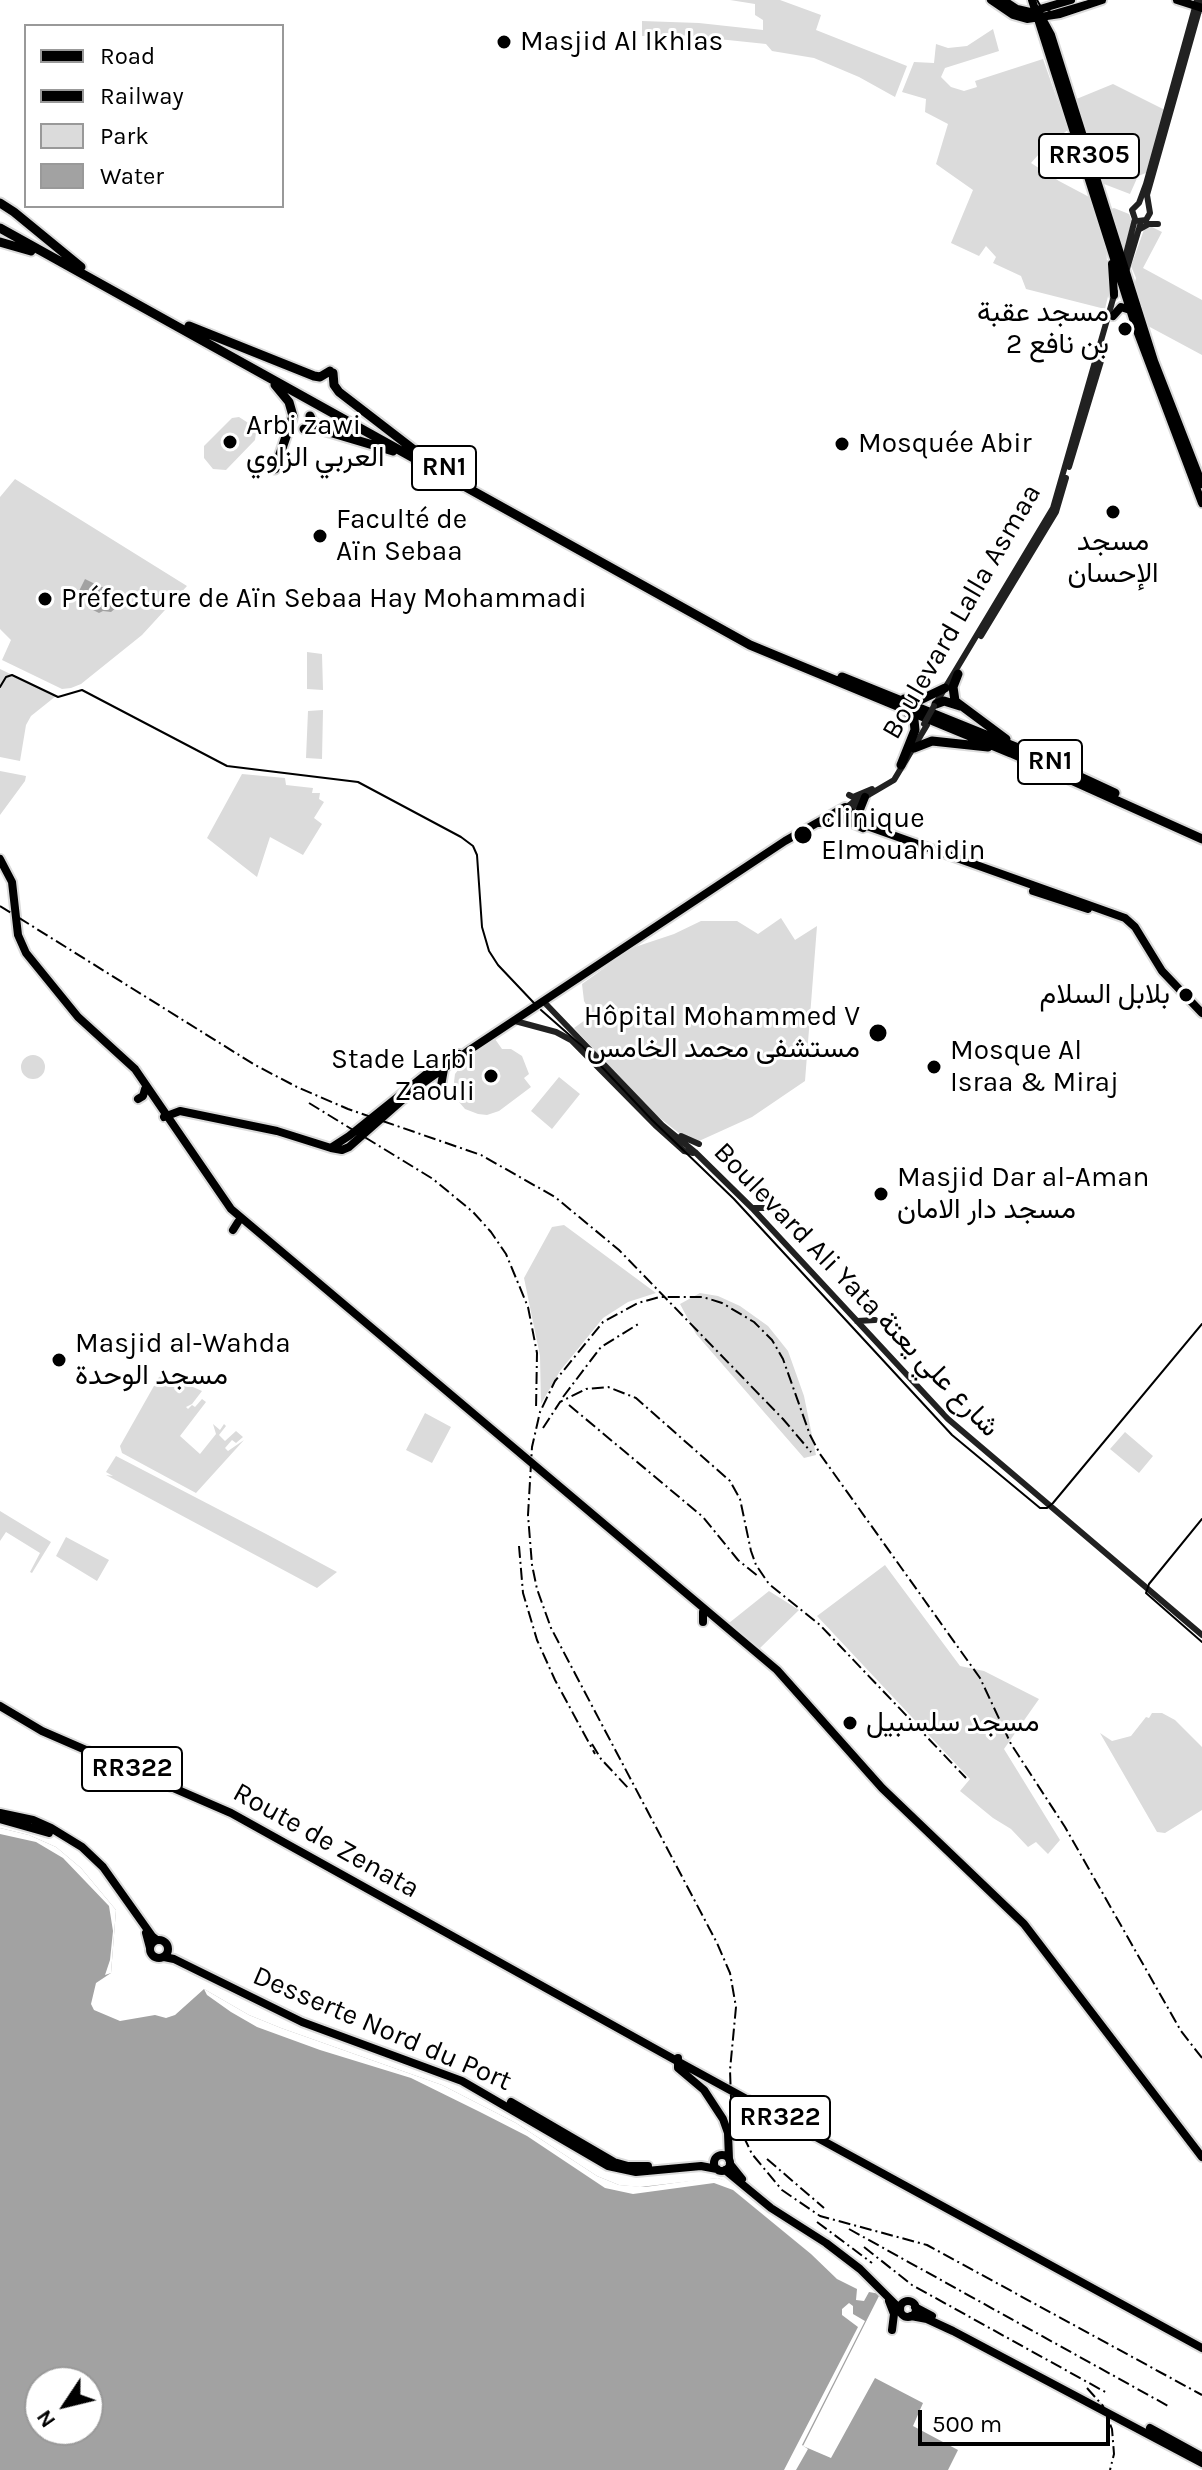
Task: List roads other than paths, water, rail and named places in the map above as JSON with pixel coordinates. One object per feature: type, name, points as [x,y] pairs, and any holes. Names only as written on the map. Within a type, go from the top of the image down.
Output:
[{"type":"highway","points":[[0,202],[85,273]]},
{"type":"highway","name":"RN1","points":[[0,226],[420,458]]},
{"type":"highway","points":[[0,242],[36,252],[85,273]]},
{"type":"highway","name":"RN1","points":[[85,273],[189,326],[743,636],[1015,750],[1200,836]]},
{"type":"highway","points":[[189,326],[316,376],[332,372],[334,385],[340,394],[420,458]]},
{"type":"highway","points":[[201,339],[272,383],[289,402],[292,421],[275,469]]},
{"type":"highway","points":[[312,401],[298,399],[293,403],[297,417],[328,431],[420,458]]},
{"type":"highway","points":[[306,421],[335,429],[339,426],[339,420],[332,412]]},
{"type":"highway","points":[[958,674],[953,693],[960,706],[1015,750]]},
{"type":"highway","points":[[894,701],[920,700],[947,689]]},
{"type":"highway","points":[[894,701],[915,722],[915,730],[901,765]]},
{"type":"highway","points":[[937,705],[960,706]]},
{"type":"highway","points":[[924,728],[932,741]]},
{"type":"highway","points":[[914,748],[932,741],[1015,750]]},
{"type":"main road","points":[[991,0],[1013,15],[1037,17],[1060,14],[1102,0]]},
{"type":"main road","points":[[1003,0],[1037,17],[1071,0]]},
{"type":"main road","points":[[1017,9],[1032,0]]},
{"type":"main road","name":"RR305","points":[[1032,0],[1119,248]]},
{"type":"main road","points":[[1177,0],[1199,4]]},
{"type":"main road","points":[[1121,280],[1138,232],[1138,220],[1132,210],[1139,203],[1199,4]]},
{"type":"main road","points":[[1121,280],[1119,248],[1138,220],[1149,217],[1147,195],[1199,4]]},
{"type":"main road","points":[[1049,29],[1052,20],[1060,14]]},
{"type":"main road","name":"RR305","points":[[1037,17],[1049,29],[1119,248],[1121,280],[1130,311],[1202,503]]},
{"type":"main road","points":[[1139,203],[1147,205]]},
{"type":"main road","points":[[1138,232],[1145,226],[1158,224]]},
{"type":"main road","name":"RR305","points":[[1121,280],[1202,484]]},
{"type":"main road","name":"Boulevard Lalla Asmaa","points":[[947,689],[1056,512],[1121,280]]},
{"type":"main road","name":"Boulevard Lalla Asmaa","points":[[846,813],[872,789],[890,779],[901,765],[1053,508],[1121,280]]},
{"type":"main road","points":[[1113,316],[1121,307],[1130,311]]},
{"type":"main road","name":"Boulevard Lalla Asmaa","points":[[846,813],[865,797],[894,780],[924,728]]},
{"type":"main road","points":[[849,795],[853,797],[872,789]]},
{"type":"main road","points":[[865,797],[859,812],[867,826]]},
{"type":"main road","points":[[846,813],[867,826],[1125,918],[1135,927],[1162,971],[1202,1013]]},
{"type":"main road","points":[[165,1116],[180,1111],[277,1131],[331,1148],[342,1150],[349,1147],[416,1088],[471,1049],[815,824],[846,813],[971,869],[1126,923],[1160,976],[1202,1020]]},
{"type":"main road","points":[[0,859],[12,882],[17,904],[17,931],[26,953],[80,1019],[132,1065],[231,1212],[236,1226],[781,1680],[883,1794],[1020,1926],[1201,2155]]},
{"type":"main road","points":[[0,866],[9,885],[13,933],[21,953],[76,1022],[123,1061],[165,1116]]},
{"type":"main road","name":"Boulevard Ali Yata شارع علي يعتة","points":[[544,1002],[755,1216],[946,1422],[1066,1522]]},
{"type":"main road","name":"Boulevard Ali Yata شارع علي يعتة","points":[[515,1021],[556,1032],[571,1040],[752,1208],[949,1420],[1202,1635]]},
{"type":"main road","points":[[331,1148],[435,1067],[471,1049]]},
{"type":"main road","points":[[441,1086],[444,1069]]},
{"type":"main road","points":[[138,1099],[144,1095],[145,1089]]},
{"type":"main road","points":[[657,1120],[687,1141],[699,1144]]},
{"type":"main road","points":[[752,1208],[767,1209],[765,1222]]},
{"type":"main road","points":[[231,1212],[777,1670],[882,1788],[1029,1929],[1201,2155]]},
{"type":"main road","points":[[857,1321],[875,1321],[873,1338]]},
{"type":"main road","name":"Route de Zenata","points":[[0,1706],[42,1731],[231,1813],[624,2030]]},
{"type":"main road","points":[[0,1816],[33,1820],[82,1847],[103,1867],[152,1936],[165,1942],[166,1954],[154,1957],[148,1936],[87,1858],[68,1843],[44,1831],[0,1816]]},
{"type":"main road","points":[[150,1948],[157,1940]]},
{"type":"main road","name":"Desserte Nord du Port","points":[[166,1954],[302,2022],[462,2081],[608,2166],[636,2172],[723,2163]]},
{"type":"main road","name":"RR322","points":[[624,2030],[1202,2346]]},
{"type":"main road","name":"RR322","points":[[624,2030],[634,2032],[679,2062],[776,2111],[938,2202]]},
{"type":"main road","points":[[679,2062],[719,2111],[729,2140],[723,2163]]},
{"type":"main road","points":[[776,2111],[793,2103]]},
{"type":"main road","points":[[723,2163],[771,2208],[833,2248],[903,2306]]},
{"type":"main road","points":[[723,2163],[773,2205],[839,2248],[903,2306],[904,2316],[913,2312],[939,2324],[1202,2457]]},
{"type":"main road","points":[[886,2293],[894,2314],[892,2330]]},
{"type":"main road","points":[[903,2306],[912,2303],[913,2312]]},
{"type":"main road","points":[[1104,2406],[1202,2463]]},
{"type":"water","points":[[85,579],[101,587],[111,587],[115,594],[120,593],[123,606],[99,613],[87,607],[92,605],[97,595],[87,590],[84,594],[79,591]]},
{"type":"water","points":[[0,1828],[29,1835],[56,1847],[81,1868],[116,1910],[111,1973],[96,1983],[91,2004],[94,2010],[120,2021],[155,2015],[166,2018],[175,2015],[204,1989],[249,2015],[281,2028],[442,2085],[516,2123],[597,2176],[619,2185],[640,2187],[718,2178],[743,2189],[880,2294],[803,2446],[831,2458],[875,2378],[923,2403],[913,2426],[958,2450],[948,2470],[0,2470]]},
{"type":"tram line","points":[[998,0],[1014,12],[1038,20],[1047,35],[1121,272],[1202,501]]},
{"type":"tram line","points":[[1037,0],[1041,7],[1051,12],[1092,0]]},
{"type":"tram line","points":[[1185,0],[1202,5]]},
{"type":"tram line","points":[[0,687],[6,677],[12,675],[58,697],[82,690],[227,766],[358,782],[461,837],[473,846],[477,855],[482,927],[489,951],[534,1003]]},
{"type":"tram line","points":[[541,1010],[582,1046],[652,1120],[734,1199],[952,1435],[1040,1508],[1047,1508],[1053,1503],[1202,1324]]},
{"type":"tram line","points":[[1202,1519],[1149,1584],[1146,1593],[1202,1642]]},
{"type":"railway","points":[[0,906],[255,1065],[348,1109],[481,1155],[555,1197],[619,1250],[783,1419],[811,1452]]},
{"type":"railway","points":[[309,1103],[433,1179],[473,1212],[491,1232],[506,1254],[528,1307],[537,1353],[536,1410]]},
{"type":"railway","points":[[1202,2058],[1181,2031],[1065,1827],[1011,1744],[980,1678],[820,1454],[810,1435],[783,1359],[772,1340],[754,1322],[722,1303],[703,1297],[660,1297],[638,1303],[603,1322],[555,1381],[540,1412],[532,1447],[528,1515],[532,1565],[551,1628],[730,1973],[736,2007],[730,2070],[731,2098],[738,2125],[752,2154],[782,2190],[820,2216],[927,2245],[1202,2395]]},
{"type":"railway","points":[[563,1397],[601,1347],[640,1323]]},
{"type":"railway","points":[[543,1428],[560,1402],[586,1389],[608,1387],[636,1398],[730,1481],[740,1499],[756,1565],[769,1584],[820,1625],[966,1778]]},
{"type":"railway","points":[[569,1405],[703,1517],[738,1560],[759,1577]]},
{"type":"railway","points":[[519,1546],[523,1593],[537,1640],[595,1754]]},
{"type":"railway","points":[[592,1744],[601,1759],[630,1790]]},
{"type":"railway","points":[[767,2159],[824,2208]]},
{"type":"railway","points":[[817,2222],[872,2263]]},
{"type":"railway","points":[[849,2229],[1170,2407]]},
{"type":"railway","points":[[864,2247],[912,2285],[1107,2393]]},
{"type":"railway","points":[[1087,2388],[1103,2406],[1112,2429],[1114,2454],[1110,2470]]},
{"type":"place","name":"Masjid Al Ikhlas","points":[[504,42]]},
{"type":"place","name":"مسجد عقبة بن نافع 2","points":[[1125,329]]},
{"type":"place","name":"Arbi zawi العربي الزاوي","points":[[230,442]]},
{"type":"place","name":"Mosquée Abir","points":[[842,444]]},
{"type":"place","name":"مسجد الإحسان","points":[[1113,512]]},
{"type":"place","name":"Faculté de Aïn Sebaa","points":[[320,536]]},
{"type":"place","name":"Préfecture de Aïn Sebaa Hay Mohammadi","points":[[45,599]]},
{"type":"place","name":"clinique Elmouahidin","points":[[803,835]]},
{"type":"place","name":"بلابل السلام","points":[[1186,995]]},
{"type":"place","name":"Hôpital Mohammed V مستشفى محمد الخامس","points":[[878,1033]]},
{"type":"place","name":"Mosque Al Israa & Miraj","points":[[934,1067]]},
{"type":"place","name":"Stade Larbi Zaouli","points":[[491,1076]]},
{"type":"place","name":"Masjid Dar al-Aman مسجد دار الامان","points":[[881,1194]]},
{"type":"place","name":"Masjid al-Wahda مسجد الوحدة","points":[[59,1360]]},
{"type":"place","name":"مسجد سلسبيل","points":[[850,1723]]}]
